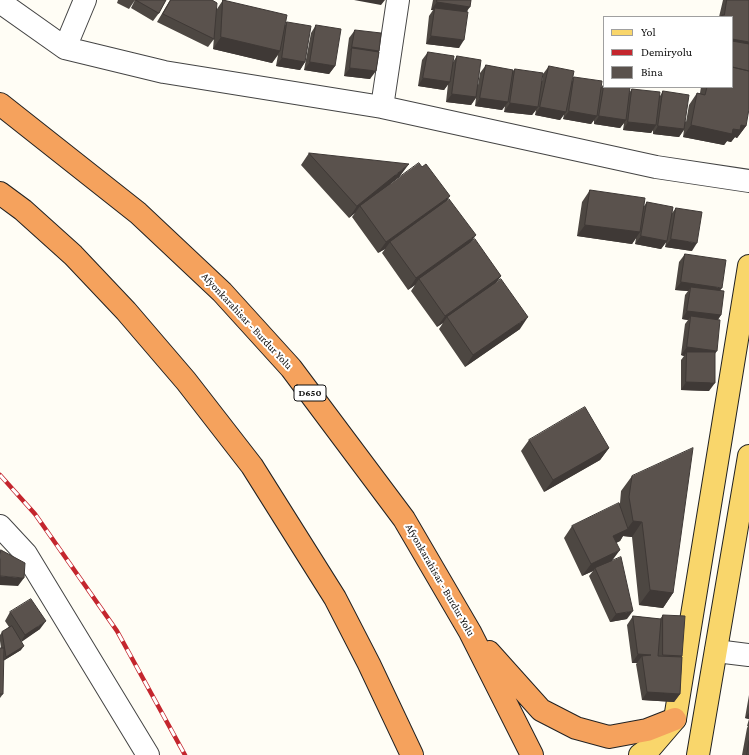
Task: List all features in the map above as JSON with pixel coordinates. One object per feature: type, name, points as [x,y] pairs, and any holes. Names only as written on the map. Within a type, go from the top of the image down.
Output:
[{"type":"highway","name":"Afyonkarahisar - Burdur Yolu","points":[[0,104],[138,213],[222,292],[291,368],[404,519],[470,632],[532,755]]},
{"type":"highway","points":[[0,193],[23,210],[72,255],[126,311],[186,381],[252,466],[335,598],[369,664],[412,755]]},
{"type":"highway","points":[[470,632],[541,710],[576,728],[609,737],[647,730],[675,719]]},
{"type":"main road","points":[[640,755],[651,747],[675,719],[749,266]]},
{"type":"main road","points":[[698,755],[749,456]]},
{"type":"street","points":[[65,48],[85,0]]},
{"type":"street","points":[[382,107],[398,0]]},
{"type":"street","points":[[0,2],[65,48],[164,72],[382,107],[656,167],[749,180]]},
{"type":"street","points":[[0,526],[26,554],[148,755]]},
{"type":"street","points":[[716,651],[749,655]]},
{"type":"building","points":[[136,0],[166,0],[159,13]]},
{"type":"building","points":[[171,0],[212,0],[217,3],[214,39],[163,14]]},
{"type":"building","points":[[223,0],[287,15],[280,51],[221,37]]},
{"type":"building","points":[[437,0],[471,0],[470,7],[437,2]]},
{"type":"building","points":[[727,0],[749,0],[749,42],[733,39],[733,16],[722,16],[724,15]]},
{"type":"building","points":[[435,8],[468,12],[464,40],[431,36]]},
{"type":"building","points":[[287,22],[311,26],[305,62],[282,58]]},
{"type":"building","points":[[316,25],[341,29],[335,66],[310,62]]},
{"type":"building","points":[[355,30],[381,33],[379,51],[352,47]]},
{"type":"building","points":[[733,41],[749,44],[749,71],[733,67]]},
{"type":"building","points":[[352,48],[379,52],[376,71],[350,68]]},
{"type":"building","points":[[428,52],[454,56],[450,82],[423,78]]},
{"type":"building","points":[[457,56],[481,60],[476,97],[452,94]]},
{"type":"building","points":[[486,65],[513,70],[508,102],[480,98]]},
{"type":"building","points":[[549,66],[574,71],[566,112],[540,107]]},
{"type":"building","points":[[733,67],[749,71],[749,109],[746,126],[741,125],[740,130],[733,129],[732,134],[691,125],[697,93],[705,95],[707,88],[733,88]]},
{"type":"building","points":[[515,69],[543,73],[538,107],[510,103]]},
{"type":"building","points":[[574,77],[602,81],[597,116],[569,111]]},
{"type":"building","points":[[603,88],[630,88],[626,120],[599,116]]},
{"type":"building","points":[[632,89],[660,92],[656,125],[628,122]]},
{"type":"building","points":[[663,91],[689,95],[684,129],[658,126]]},
{"type":"building","points":[[309,153],[409,164],[357,206]]},
{"type":"building","points":[[419,163],[422,167],[426,164],[450,196],[386,242],[360,206]]},
{"type":"building","points":[[590,190],[645,198],[640,232],[585,225]]},
{"type":"building","points":[[449,199],[476,235],[416,278],[390,242]]},
{"type":"building","points":[[647,202],[673,207],[667,241],[641,236]]},
{"type":"building","points":[[676,208],[702,212],[697,243],[671,239]]},
{"type":"building","points":[[475,239],[501,276],[445,316],[419,279]]},
{"type":"building","points":[[685,254],[726,260],[722,288],[681,282]]},
{"type":"building","points":[[501,279],[528,317],[473,355],[447,317]]},
{"type":"building","points":[[691,287],[724,291],[721,315],[687,311]]},
{"type":"building","points":[[691,316],[720,320],[717,351],[687,347]]},
{"type":"building","points":[[687,352],[715,352],[715,383],[686,382]]},
{"type":"building","points":[[585,407],[609,448],[553,480],[529,440]]},
{"type":"building","points":[[693,448],[673,593],[650,590],[642,522],[633,521],[629,497],[632,476]]},
{"type":"building","points":[[619,503],[628,529],[613,536],[620,550],[591,564],[572,526]]},
{"type":"building","points":[[1,550],[25,563],[24,578],[0,576]]},
{"type":"building","points":[[621,557],[633,611],[616,614],[595,568]]},
{"type":"building","points":[[31,599],[46,621],[25,635],[10,612]]},
{"type":"building","points":[[663,615],[685,616],[682,656],[663,655]]},
{"type":"building","points":[[633,616],[661,619],[658,656],[682,657],[680,694],[647,692],[642,656],[651,655],[638,654]]},
{"type":"building","points":[[12,626],[24,646],[6,657],[2,632]]},
{"type":"building","points":[[0,648],[4,648],[3,694],[0,694]]},
{"type":"building","points":[[749,741],[749,755],[747,755]]},
{"type":"railway","points":[[0,475],[35,514],[117,631],[185,755]]}]
